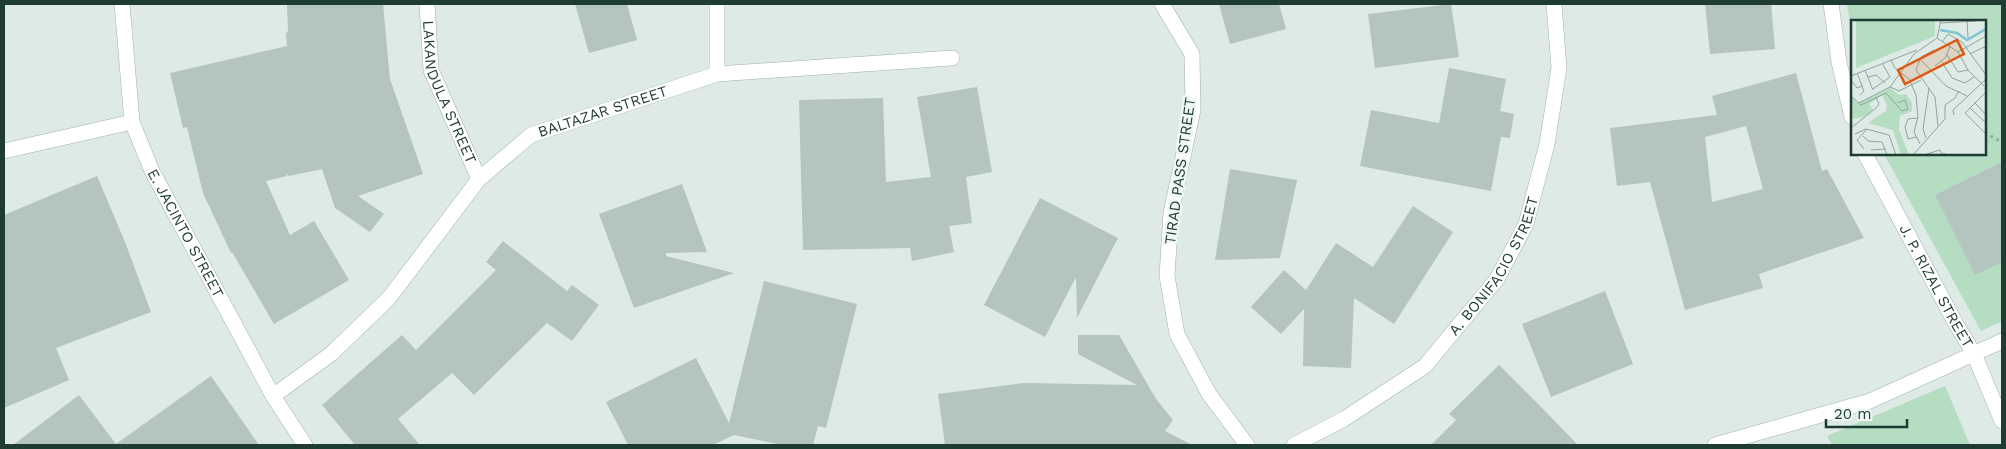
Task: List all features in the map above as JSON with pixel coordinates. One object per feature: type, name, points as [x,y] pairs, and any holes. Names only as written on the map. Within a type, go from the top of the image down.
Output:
[{"type":"street","name":"E. JACINTO STREET","points":[[122,4],[132,122],[152,171],[273,396],[305,445]]},
{"type":"street","name":"LAKANDULA STREET","points":[[427,4],[431,70],[479,179]]},
{"type":"street","points":[[717,4],[717,74]]},
{"type":"street","name":"TIRAD PASS STREET","points":[[1162,4],[1192,54],[1192,110],[1171,213],[1167,276],[1177,334],[1209,394],[1247,445]]},
{"type":"street","name":"A. BONIFACIO STREET","points":[[1294,445],[1344,419],[1425,366],[1496,279],[1526,224],[1548,144],[1559,68],[1554,4]]},
{"type":"street","points":[[1831,4],[1838,62],[1851,113]]},
{"type":"street","name":"BALTAZAR STREET","points":[[273,396],[331,354],[389,298],[479,179],[531,135],[717,74],[952,58]]},
{"type":"street","points":[[4,151],[132,122]]},
{"type":"street","name":"J. P. RIZAL STREET","points":[[1866,155],[1974,354],[2002,421]]},
{"type":"street","points":[[1715,445],[1870,401],[2002,341]]},
{"type":"path","points":[[1986,134],[2002,142]]},
{"type":"green space","points":[[1847,4],[2002,4],[2002,321],[1981,331],[1885,155],[1986,155],[1986,20],[1851,20],[1851,29]]},
{"type":"green space","points":[[1945,386],[1970,445],[1832,445],[1827,436]]},
{"type":"building","points":[[287,4],[383,4],[390,79],[423,174],[358,196],[384,214],[370,232],[335,208],[322,169],[289,176],[285,173],[287,176],[266,181],[290,235],[314,221],[349,280],[274,324],[231,253],[203,193],[187,127],[183,128],[170,73],[287,46]]},
{"type":"building","points":[[575,4],[627,4],[637,40],[589,53]]},
{"type":"building","points":[[1219,4],[1279,4],[1286,29],[1230,44]]},
{"type":"building","points":[[1451,4],[1459,57],[1375,68],[1368,14]]},
{"type":"building","points":[[1705,4],[1771,4],[1775,49],[1710,54]]},
{"type":"building","points":[[1449,68],[1506,79],[1500,111],[1514,114],[1510,138],[1501,137],[1491,191],[1360,166],[1371,110],[1439,123]]},
{"type":"building","points":[[1796,73],[1822,171],[1827,169],[1864,238],[1759,274],[1763,288],[1685,310],[1650,182],[1617,186],[1610,128],[1717,115],[1712,96]],"holes":[[[1746,126],[1763,189],[1712,202],[1705,137]]]},
{"type":"building","points":[[977,87],[992,172],[966,177],[972,223],[949,226],[954,252],[912,261],[910,248],[803,250],[799,100],[883,98],[886,182],[931,177],[917,97]]},
{"type":"building","points":[[2002,162],[2002,262],[1975,275],[1935,195]]},
{"type":"building","points":[[1230,169],[1297,180],[1280,258],[1215,260]]},
{"type":"building","points":[[97,176],[125,242],[151,312],[56,348],[69,380],[4,408],[4,215]]},
{"type":"building","points":[[682,184],[707,252],[666,253],[666,256],[734,273],[634,308],[599,214]]},
{"type":"building","points":[[1040,198],[1118,238],[1077,318],[1076,277],[1045,337],[984,305]]},
{"type":"building","points":[[1413,206],[1453,232],[1394,324],[1354,298],[1351,368],[1303,366],[1304,309],[1281,334],[1251,307],[1284,270],[1306,290],[1336,243],[1373,267]]},
{"type":"building","points":[[503,241],[567,291],[572,285],[599,305],[572,341],[547,323],[474,395],[452,373],[398,419],[420,445],[355,445],[322,405],[402,335],[416,350],[496,270],[486,262]]},
{"type":"building","points":[[764,281],[857,304],[826,428],[818,426],[813,445],[782,445],[734,435],[713,445],[628,445],[606,402],[696,358],[729,423]]},
{"type":"building","points":[[1605,291],[1633,364],[1551,397],[1522,324]]},
{"type":"building","points":[[1078,335],[1119,335],[1156,399],[1173,420],[1165,431],[1192,445],[945,445],[938,394],[1024,383],[1137,385],[1078,354]]},
{"type":"building","points":[[1499,365],[1578,445],[1431,445],[1456,420],[1449,414]]},
{"type":"building","points":[[211,376],[259,445],[13,445],[79,395],[116,444]]}]
